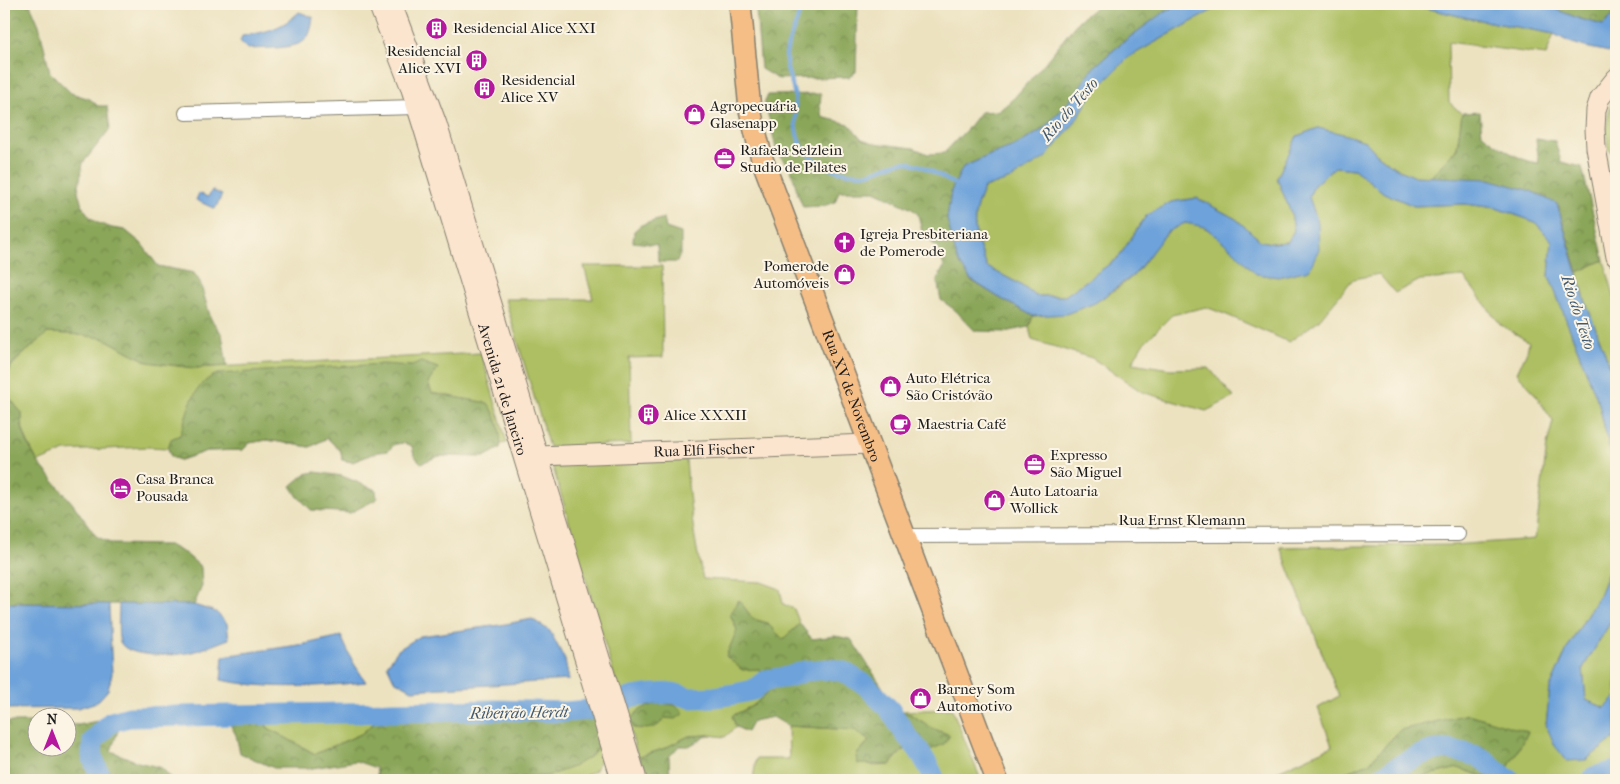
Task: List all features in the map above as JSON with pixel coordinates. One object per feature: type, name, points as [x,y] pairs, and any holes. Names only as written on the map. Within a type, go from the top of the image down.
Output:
[{"type":"main road","name":"Avenida 21 de Janeiro","points":[[378,4],[417,107],[604,696]]},
{"type":"main road","name":"Avenida 21 de Janeiro","points":[[392,4],[432,108],[538,456],[628,779]]},
{"type":"main road","name":"Rua XV de Novembro","points":[[740,4],[750,110],[762,159],[997,780]]},
{"type":"main road","points":[[1613,86],[1600,98],[1596,110],[1595,129],[1596,148],[1616,257]]},
{"type":"main road","name":"Rua Elfi Fischer","points":[[538,456],[870,444]]},
{"type":"street","points":[[186,112],[417,107]]},
{"type":"street","name":"Rua Ernst Klemann","points":[[905,536],[1458,534]]},
{"type":"green space","points":[[4,4],[30,4],[39,25],[50,72],[71,93],[90,99],[98,106],[107,106],[110,129],[83,163],[78,191],[82,206],[90,217],[98,223],[125,230],[141,243],[158,266],[194,273],[200,282],[211,319],[222,334],[227,366],[194,368],[148,362],[103,338],[48,333],[14,362],[4,376]]},
{"type":"green space","points":[[768,4],[858,4],[856,72],[849,77],[778,79],[761,69],[756,11]]},
{"type":"green space","points":[[1100,4],[1178,4],[1123,42],[1093,68],[1070,101],[1042,130],[1017,145],[963,167],[951,191],[947,219],[970,280],[1033,316],[1029,327],[1005,332],[975,331],[955,310],[941,300],[937,280],[944,267],[938,249],[922,232],[918,214],[912,209],[875,191],[839,191],[835,202],[823,206],[803,207],[790,166],[777,154],[770,121],[764,104],[768,95],[821,94],[820,106],[822,117],[849,124],[862,139],[874,143],[914,148],[928,154],[944,153],[980,112],[999,111],[1014,98],[1079,20]]},
{"type":"green space","points":[[1227,4],[1410,4],[1463,17],[1554,34],[1546,55],[1448,42],[1449,102],[1462,114],[1457,148],[1431,177],[1413,176],[1394,167],[1376,153],[1365,141],[1343,134],[1318,128],[1297,136],[1277,178],[1291,213],[1294,230],[1288,242],[1272,243],[1261,241],[1236,219],[1197,198],[1172,202],[1146,216],[1118,258],[1065,296],[1036,296],[1016,282],[987,267],[975,228],[976,210],[984,188],[1011,179],[1073,125],[1093,93],[1129,57]]},
{"type":"green space","points":[[1514,4],[1616,4],[1616,13],[1603,25],[1580,19],[1555,9]]},
{"type":"green space","points":[[1614,97],[1616,97],[1616,156],[1608,149],[1607,135],[1608,116]]},
{"type":"green space","points":[[1480,112],[1482,134],[1509,152],[1531,162],[1539,163],[1536,139],[1555,141],[1561,162],[1582,167],[1604,260],[1578,272],[1557,204],[1431,177],[1457,148],[1462,113]]},
{"type":"green space","points":[[1335,167],[1354,169],[1384,193],[1414,206],[1465,204],[1496,208],[1535,222],[1552,241],[1549,276],[1599,404],[1616,476],[1616,553],[1599,595],[1567,649],[1550,688],[1546,725],[1586,760],[1616,737],[1616,780],[1501,780],[1528,732],[1400,730],[1369,763],[1334,777],[1331,780],[1264,780],[1267,776],[1332,746],[1318,708],[1339,696],[1280,547],[1451,545],[1535,539],[1547,445],[1553,421],[1532,390],[1517,373],[1529,342],[1501,325],[1464,277],[1420,280],[1395,293],[1379,274],[1353,279],[1319,320],[1289,342],[1206,307],[1172,315],[1142,345],[1132,363],[1170,369],[1209,368],[1234,397],[1206,411],[1142,392],[1092,358],[1032,340],[1029,327],[1033,316],[1073,311],[1088,306],[1100,299],[1133,276],[1159,242],[1172,228],[1180,224],[1197,225],[1216,235],[1234,250],[1256,274],[1318,223],[1309,197],[1314,185]]},
{"type":"green space","points":[[664,218],[666,228],[681,233],[681,252],[677,262],[658,262],[657,245],[633,242],[634,231],[641,225]]},
{"type":"green space","points":[[1604,260],[1616,303],[1616,382],[1585,300],[1578,272]]},
{"type":"green space","points":[[584,266],[662,266],[663,357],[629,358],[631,444],[549,447],[505,299],[593,299]]},
{"type":"green space","points":[[47,333],[103,338],[148,362],[194,368],[481,353],[507,443],[501,444],[500,448],[484,457],[439,456],[421,463],[414,455],[412,446],[404,443],[395,444],[388,451],[378,452],[352,462],[342,460],[341,451],[327,438],[310,447],[267,440],[249,443],[243,450],[207,451],[180,460],[171,457],[168,448],[147,447],[65,451],[38,462],[23,430],[21,414],[5,389],[4,379],[13,365]]},
{"type":"green space","points":[[421,362],[438,368],[428,383],[432,393],[488,403],[498,424],[500,448],[484,457],[439,456],[421,463],[414,455],[412,446],[404,443],[395,444],[388,451],[378,452],[352,462],[342,460],[341,451],[327,438],[310,447],[267,440],[249,443],[243,450],[207,451],[180,460],[171,457],[168,448],[171,439],[180,435],[196,392],[217,374],[382,364],[412,366]]},
{"type":"green space","points":[[4,386],[10,399],[22,413],[22,428],[38,462],[73,504],[96,536],[112,544],[169,545],[186,554],[201,567],[202,586],[194,605],[4,603]]},
{"type":"green space","points":[[686,460],[692,520],[703,579],[761,582],[780,589],[783,604],[794,609],[800,624],[783,639],[767,623],[753,619],[738,600],[730,614],[759,669],[768,692],[754,705],[732,716],[736,727],[725,737],[709,735],[689,736],[663,749],[638,757],[552,464]]},
{"type":"green space","points":[[315,472],[342,476],[376,490],[377,499],[350,513],[311,510],[298,497],[291,486],[305,474]]},
{"type":"green space","points":[[739,600],[753,619],[767,623],[783,639],[800,624],[812,639],[835,636],[851,639],[898,711],[910,714],[934,729],[950,735],[944,744],[930,750],[920,740],[900,752],[890,765],[858,764],[856,756],[869,741],[855,730],[788,726],[773,717],[753,721],[747,732],[736,727],[732,716],[754,705],[768,692],[759,669],[742,670],[726,656],[737,630],[730,614]]},
{"type":"green space","points":[[1616,613],[1616,697],[1605,708],[1586,700],[1583,668]]},
{"type":"green space","points":[[589,701],[601,743],[591,756],[573,767],[548,776],[479,780],[378,780],[376,768],[356,761],[312,768],[274,768],[240,753],[236,735],[226,717],[235,709],[258,709],[268,728],[315,754],[361,734],[373,724],[377,714],[405,707],[482,704],[520,708]]},
{"type":"green space","points":[[661,703],[675,705],[684,713],[676,719],[664,718],[655,727],[647,729],[633,728],[631,719],[637,712],[648,706]]},
{"type":"green space","points":[[952,709],[981,780],[753,780],[756,759],[789,759],[788,726],[855,730],[869,741],[856,755],[873,766],[890,765],[903,751],[916,743],[950,735],[934,729],[910,714],[899,711]]},
{"type":"green space","points":[[377,714],[373,724],[361,734],[315,754],[268,728],[260,716]]},
{"type":"green space","points":[[1468,714],[1528,732],[1501,780],[1495,780],[1458,768],[1407,780],[1331,780],[1334,777],[1369,763],[1400,730]]},
{"type":"green space","points":[[117,717],[120,725],[111,751],[138,762],[162,768],[173,780],[4,780],[4,722],[28,722],[28,756],[78,756],[78,725]]},
{"type":"green space","points":[[709,735],[689,746],[679,746],[669,757],[670,780],[664,780],[651,774],[638,757],[663,749],[689,736]]},
{"type":"green space","points":[[601,743],[602,756],[595,770],[580,779],[479,780]]},
{"type":"green space","points":[[1458,768],[1495,780],[1407,780]]},
{"type":"water","name":"Rio do Testo","points":[[1178,4],[1227,4],[1129,57],[1093,93],[1073,125],[1045,158],[1011,179],[984,188],[976,210],[975,228],[987,267],[1016,282],[1036,296],[1065,296],[1118,258],[1146,216],[1171,202],[1197,198],[1236,219],[1261,241],[1272,243],[1288,242],[1294,230],[1291,213],[1277,178],[1297,136],[1318,128],[1365,141],[1376,153],[1394,167],[1413,176],[1489,179],[1531,191],[1557,204],[1585,300],[1616,382],[1616,476],[1599,404],[1549,276],[1552,241],[1535,222],[1496,208],[1465,204],[1414,206],[1384,193],[1354,169],[1335,167],[1314,185],[1309,197],[1318,223],[1319,249],[1309,270],[1278,277],[1256,274],[1235,252],[1205,227],[1185,223],[1167,232],[1135,274],[1095,303],[1066,314],[1033,316],[970,279],[957,259],[947,219],[951,191],[963,167],[1017,145],[1042,130],[1070,101],[1093,68],[1123,42]]},
{"type":"water","points":[[1410,4],[1521,5],[1555,9],[1580,19],[1603,25],[1616,13],[1616,47],[1609,52],[1585,47],[1569,42],[1554,34],[1463,17]]},
{"type":"water","points":[[299,12],[313,17],[309,34],[302,43],[287,47],[247,49],[240,41],[242,36],[279,26]]},
{"type":"water","points":[[212,190],[222,195],[215,209],[196,200],[199,193],[208,197]]},
{"type":"water","points":[[1616,553],[1616,613],[1583,668],[1586,700],[1605,708],[1616,697],[1616,737],[1586,760],[1567,761],[1555,746],[1546,725],[1550,688],[1567,649],[1599,595]]},
{"type":"water","points":[[4,603],[109,604],[112,674],[108,690],[97,702],[78,708],[78,706],[28,706],[28,709],[4,709]]},
{"type":"water","points":[[119,604],[194,605],[216,612],[227,623],[229,639],[185,653],[165,655],[142,654],[125,647],[120,642],[118,629]]},
{"type":"water","points":[[532,619],[550,631],[565,660],[569,680],[412,690],[394,680],[387,665],[398,650],[420,636]]},
{"type":"water","points":[[341,636],[353,662],[366,682],[294,687],[221,680],[223,656],[305,644]]},
{"type":"waterway","points":[[801,4],[798,19],[787,47],[786,62],[794,94],[796,129],[804,150],[820,164],[840,171],[862,174],[874,172],[895,163],[906,162],[926,168],[958,186]]},
{"type":"waterway","name":"Ribeirão Herdt","points":[[102,780],[92,756],[93,741],[111,722],[129,717],[496,710],[565,712],[589,710],[633,697],[654,694],[673,693],[690,698],[735,694],[753,690],[766,680],[788,677],[805,671],[831,669],[844,672],[866,685],[890,710],[906,735],[918,749],[935,780]]},
{"type":"waterway","name":"Ribeirão Herdt","points":[[1377,780],[1417,757],[1436,750],[1450,750],[1483,759],[1503,776],[1511,780]]},
{"type":"waterway","name":"Ribeirão Herdt","points":[[1592,780],[1594,777],[1616,771]]},
{"type":"place","name":"Residencial Alice XXI","points":[[437,28]]},
{"type":"place","name":"Residencial Alice XVI","points":[[477,60]]},
{"type":"place","name":"Residencial Alice XV","points":[[485,89]]},
{"type":"place","name":"Agropecuária Glasenapp","points":[[694,115]]},
{"type":"place","name":"Rafaela Selzlein Studio de Pilates","points":[[724,159]]},
{"type":"place","name":"Igreja Presbiteriana de Pomerode","points":[[844,243]]},
{"type":"place","name":"Pomerode Automóveis","points":[[845,275]]},
{"type":"place","name":"Auto Elétrica São Cristóvão","points":[[890,387]]},
{"type":"place","name":"Alice XXXII","points":[[648,415]]},
{"type":"place","name":"Maestria Café","points":[[901,424]]},
{"type":"place","name":"Expresso São Miguel","points":[[1034,464]]},
{"type":"place","name":"Casa Branca Pousada","points":[[120,488]]},
{"type":"place","name":"Auto Latoaria Wollick","points":[[994,500]]},
{"type":"place","name":"Barney Som Automotivo","points":[[921,698]]}]
